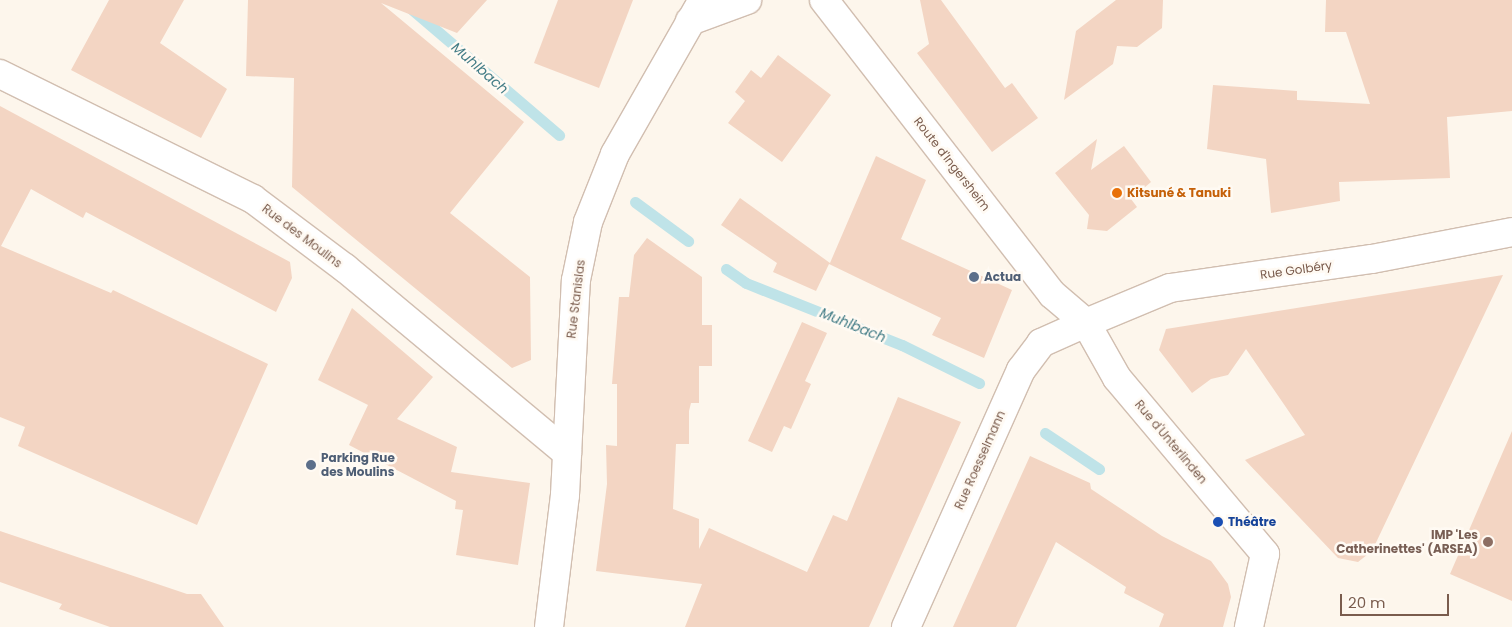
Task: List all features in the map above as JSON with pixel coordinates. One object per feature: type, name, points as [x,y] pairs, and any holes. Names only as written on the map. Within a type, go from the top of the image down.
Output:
[{"type":"main road","points":[[697,11],[747,0]]},
{"type":"main road","name":"Route d'Ingersheim","points":[[824,0],[1052,294],[1086,323]]},
{"type":"main road","name":"Rue Stanislas","points":[[549,627],[567,454],[576,290],[588,222],[615,154],[697,11]]},
{"type":"main road","name":"Rue des Moulins","points":[[0,74],[253,199],[345,268],[567,454]]},
{"type":"main road","name":"Rue Golbéry","points":[[1086,323],[1170,288],[1372,259],[1512,232]]},
{"type":"main road","name":"Rue d'Unterlinden","points":[[1086,323],[1117,378],[1265,554],[1249,627]]},
{"type":"main road","name":"Rue Roesselmann","points":[[906,627],[1021,370],[1041,343],[1086,323]]},
{"type":"building","points":[[109,0],[184,0],[160,43],[227,89],[201,138],[71,70]]},
{"type":"building","points":[[248,0],[487,0],[457,33],[381,3],[524,122],[450,213],[530,277],[531,360],[512,368],[292,187],[294,78],[246,76]]},
{"type":"building","points":[[558,0],[633,0],[599,88],[534,63]]},
{"type":"building","points":[[920,0],[941,0],[1005,88],[1012,83],[1038,118],[992,152],[917,53],[929,44]]},
{"type":"building","points":[[1116,0],[1163,0],[1162,28],[1137,47],[1117,46],[1113,64],[1064,100],[1076,31]]},
{"type":"building","points":[[1326,0],[1512,0],[1512,111],[1447,117],[1450,178],[1339,182],[1340,201],[1271,213],[1266,159],[1207,149],[1213,85],[1297,91],[1297,100],[1370,104],[1346,32],[1325,32]]},
{"type":"building","points":[[778,55],[831,95],[782,162],[728,123],[745,101],[735,92],[751,70],[761,78]]},
{"type":"building","points":[[0,106],[290,262],[292,278],[276,312],[86,212],[83,218],[31,189],[1,246],[111,293],[113,290],[268,364],[197,525],[18,446],[25,427],[0,417]]},
{"type":"building","points":[[1097,139],[1091,170],[1124,146],[1151,182],[1131,199],[1137,207],[1107,231],[1087,229],[1089,215],[1055,173]]},
{"type":"building","points":[[876,156],[926,180],[901,239],[1012,290],[984,358],[932,335],[941,318],[829,264],[816,291],[773,272],[777,263],[721,225],[740,198],[830,263]]},
{"type":"building","points":[[647,238],[702,277],[702,325],[712,325],[712,366],[699,366],[699,403],[691,403],[689,411],[689,444],[676,444],[673,509],[699,519],[699,549],[709,528],[807,572],[833,515],[847,521],[898,397],[961,422],[869,627],[685,627],[702,584],[596,571],[607,484],[606,445],[617,446],[617,384],[612,384],[619,297],[629,297],[634,255]]},
{"type":"building","points":[[1503,275],[1372,551],[1358,562],[1338,558],[1245,460],[1305,435],[1246,349],[1228,375],[1211,379],[1192,393],[1159,350],[1166,329]]},
{"type":"building","points":[[352,308],[433,377],[397,419],[457,447],[451,472],[530,483],[518,565],[456,555],[463,510],[455,509],[456,501],[349,445],[368,405],[318,380]]},
{"type":"building","points":[[802,322],[827,333],[805,381],[811,384],[791,429],[784,426],[772,452],[748,441]]},
{"type":"building","name":"IMP 'Les Catherinettes' (ARSEA)","points":[[1512,431],[1512,601],[1450,574]]},
{"type":"building","points":[[1030,456],[1090,483],[1091,489],[1162,536],[1211,561],[1228,584],[1231,597],[1223,627],[1159,627],[1164,614],[1124,593],[1126,587],[1056,542],[1016,627],[953,627]]},
{"type":"building","points":[[0,531],[187,594],[201,594],[224,627],[110,627],[59,609],[62,604],[0,582]]},
{"type":"waterway","name":"Muhlbach","points":[[401,0],[559,135]]},
{"type":"waterway","name":"Muhlbach","points":[[635,202],[688,241]]},
{"type":"waterway","name":"Muhlbach","points":[[726,269],[746,283],[902,345],[979,383]]},
{"type":"waterway","name":"Muhlbach","points":[[1045,433],[1099,469]]},
{"type":"place","name":"Kitsuné & Tanuki","points":[[1117,193]]},
{"type":"place","name":"Actua","points":[[974,277]]},
{"type":"place","name":"Parking Rue des Moulins","points":[[311,465]]},
{"type":"place","name":"Théâtre","points":[[1218,522]]},
{"type":"place","name":"IMP 'Les Catherinettes' (ARSEA)","points":[[1488,542]]}]
